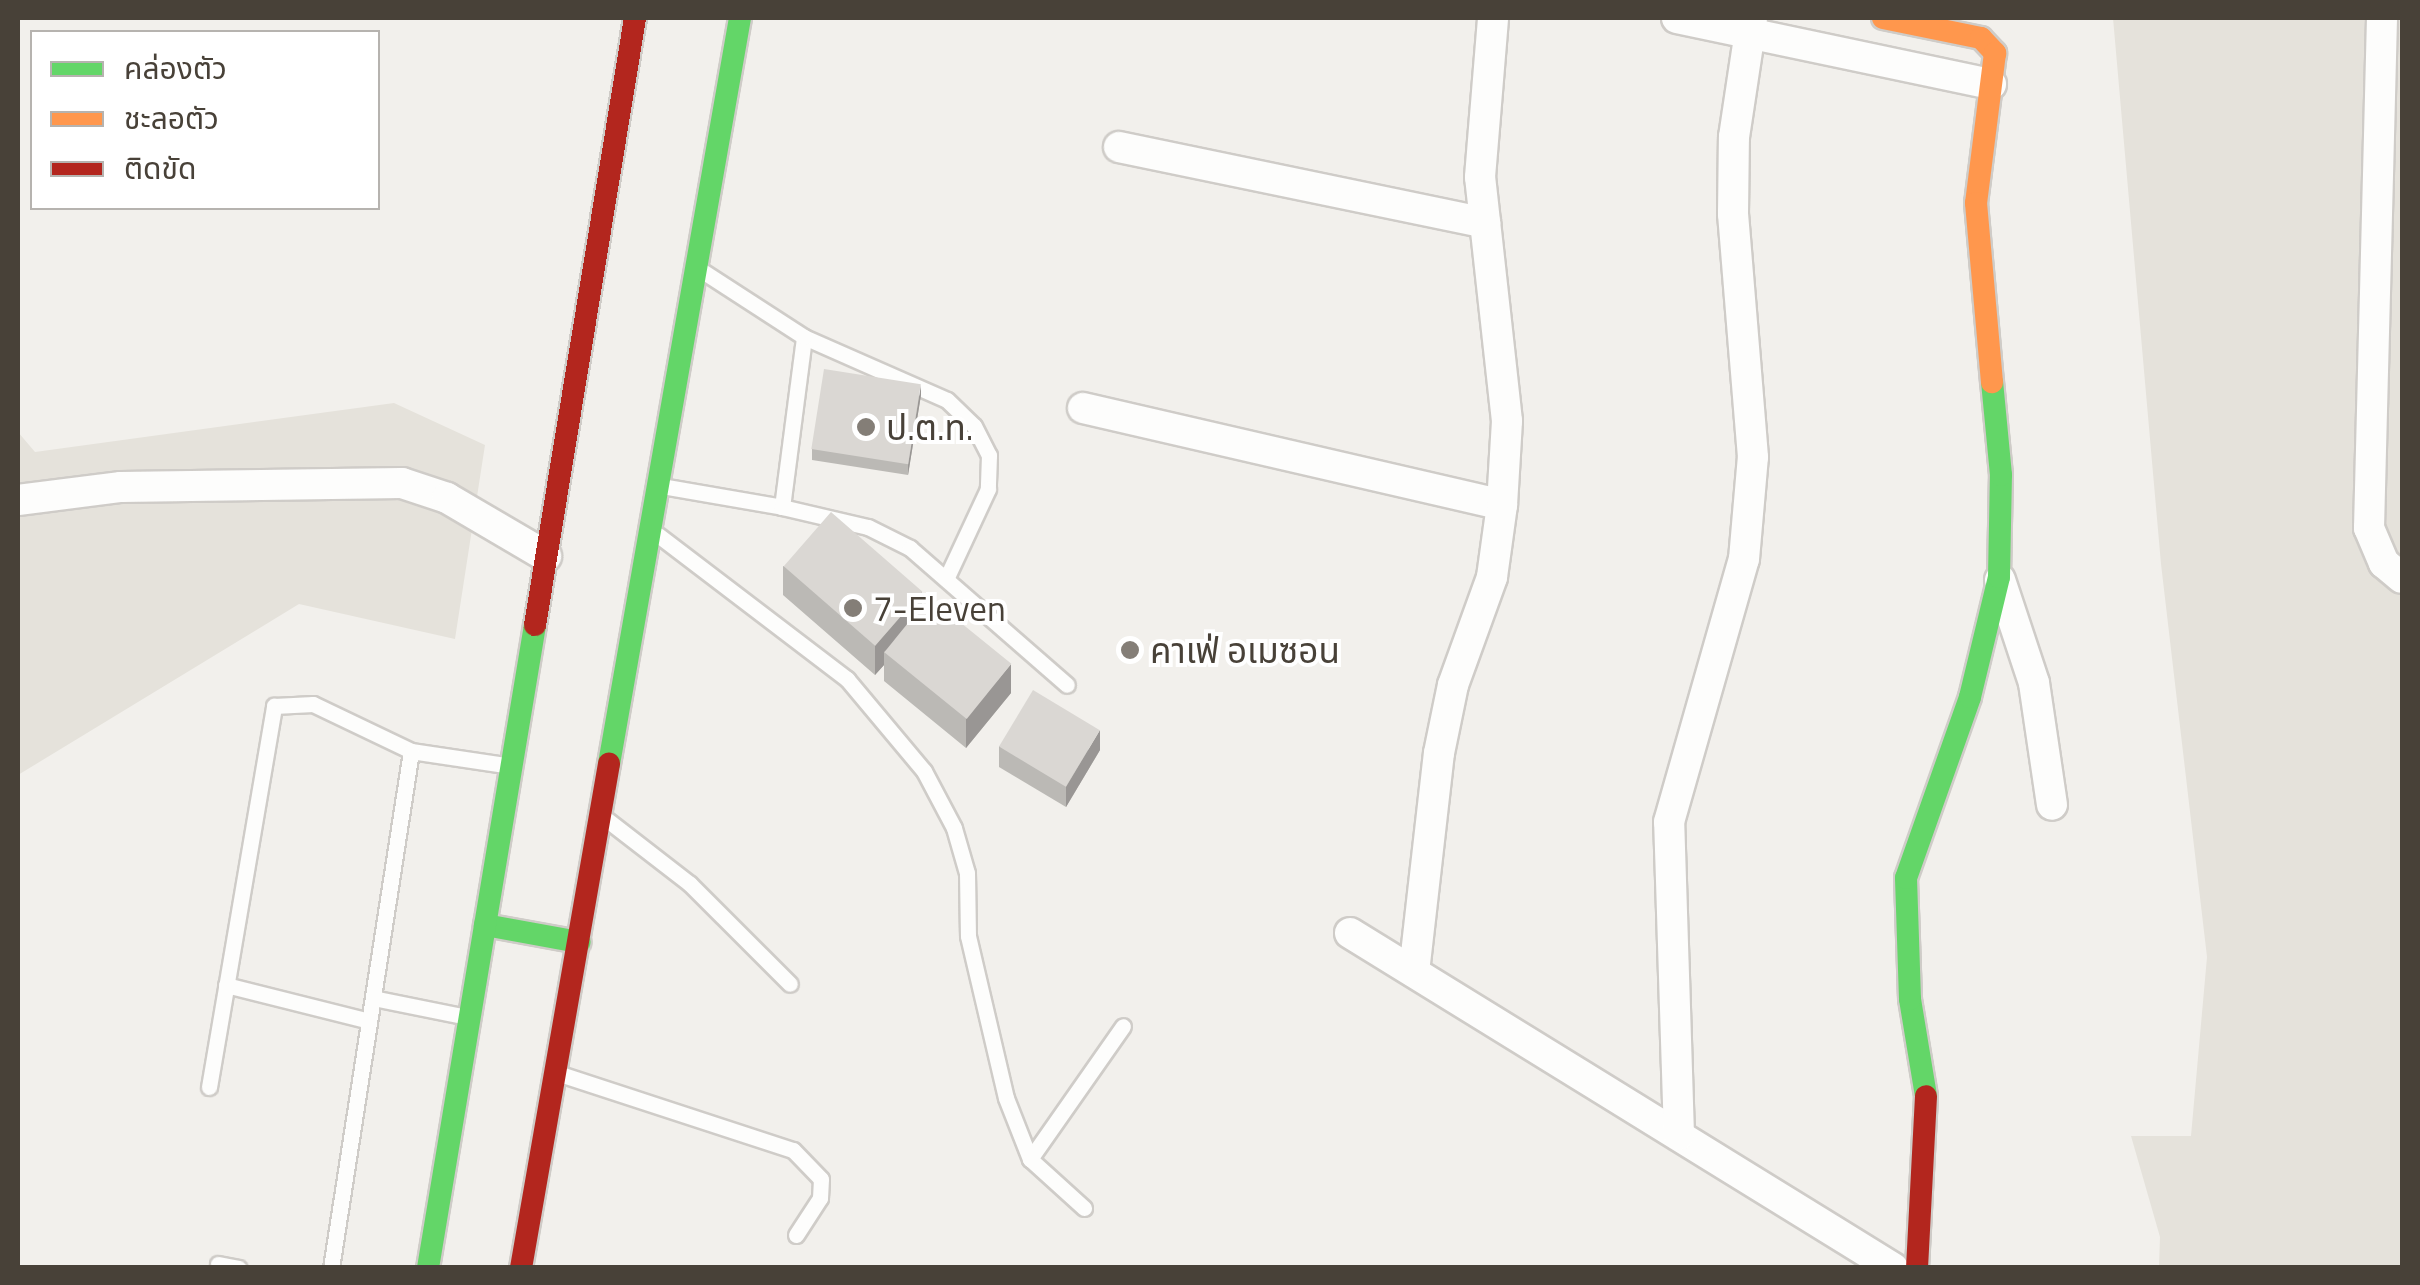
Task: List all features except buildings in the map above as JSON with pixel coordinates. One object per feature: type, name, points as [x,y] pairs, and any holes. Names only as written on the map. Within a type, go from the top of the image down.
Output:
[{"type":"main road","points":[[428,1268],[635,18]]},
{"type":"main road","points":[[521,1268],[740,18]]},
{"type":"main road","points":[[1884,18],[1981,38],[1993,69],[1976,204],[2001,474],[1998,577],[1970,697],[1906,878],[1910,999],[1926,1070],[1927,1173],[1917,1268]]},
{"type":"main road","points":[[485,925],[579,942]]},
{"type":"street","points":[[1414,972],[1439,753],[1453,685],[1492,577],[1502,506],[1507,421],[1480,177],[1493,18]]},
{"type":"street","points":[[1677,18],[1750,25],[1993,69]]},
{"type":"street","points":[[2382,18],[2368,528],[2384,563],[2402,578]]},
{"type":"street","points":[[1680,1136],[1669,822],[1744,559],[1753,457],[1733,214],[1734,138],[1750,25]]},
{"type":"street","points":[[1119,147],[1485,223]]},
{"type":"street","points":[[1083,408],[1502,506]]},
{"type":"street","points":[[18,500],[121,487],[402,483],[447,498],[546,556]]},
{"type":"street","points":[[1998,577],[2034,683],[2052,805]]},
{"type":"street","points":[[1350,933],[1893,1268]]},
{"type":"lane","points":[[697,268],[804,337],[948,400],[974,426],[989,455],[988,488],[946,579]]},
{"type":"lane","points":[[782,506],[804,337]]},
{"type":"lane","points":[[660,486],[782,506],[868,527],[910,548],[1067,685]]},
{"type":"lane","points":[[651,530],[848,680],[924,771],[954,828],[966,873],[968,936],[984,1024],[1030,1159],[1084,1208]]},
{"type":"lane","points":[[209,1087],[274,706],[314,704],[410,752],[512,766]]},
{"type":"lane","points":[[331,1268],[410,752]]},
{"type":"lane","points":[[599,814],[690,884],[790,984]]},
{"type":"lane","points":[[226,985],[369,1021]]},
{"type":"lane","points":[[373,998],[470,1017]]},
{"type":"lane","points":[[1030,1159],[1123,1026]]},
{"type":"lane","points":[[556,1072],[793,1150],[820,1179],[820,1198],[796,1235]]},
{"type":"lane","points":[[218,1264],[238,1268]]},
{"type":"shaded area","points":[[2113,18],[2402,18],[2402,1267],[2159,1267],[2160,1237],[2131,1136],[2191,1136],[2207,957],[2161,564]]},
{"type":"shaded area","points":[[394,403],[485,445],[455,639],[299,604],[18,775],[18,432],[35,452]]},
{"type":"traffic: fast","points":[[609,764],[740,18]]},
{"type":"traffic: fast","points":[[1926,1096],[1910,999],[1906,878],[1970,697],[1999,577],[2001,475],[1992,382]]},
{"type":"traffic: fast","points":[[428,1268],[535,625]]},
{"type":"traffic: fast","points":[[485,925],[579,942]]},
{"type":"traffic: slow","points":[[1883,18],[1981,38],[1995,53],[1976,203],[1992,382]]},
{"type":"traffic: jam","points":[[535,625],[635,18]]},
{"type":"traffic: jam","points":[[521,1268],[609,764]]},
{"type":"traffic: jam","points":[[1917,1268],[1926,1096]]},
{"type":"place","name":"ป.ต.ท.","points":[[866,427]]},
{"type":"place","name":"7-Eleven","points":[[853,608]]},
{"type":"place","name":"คาเฟ่ อเมซอน","points":[[1130,650]]}]
